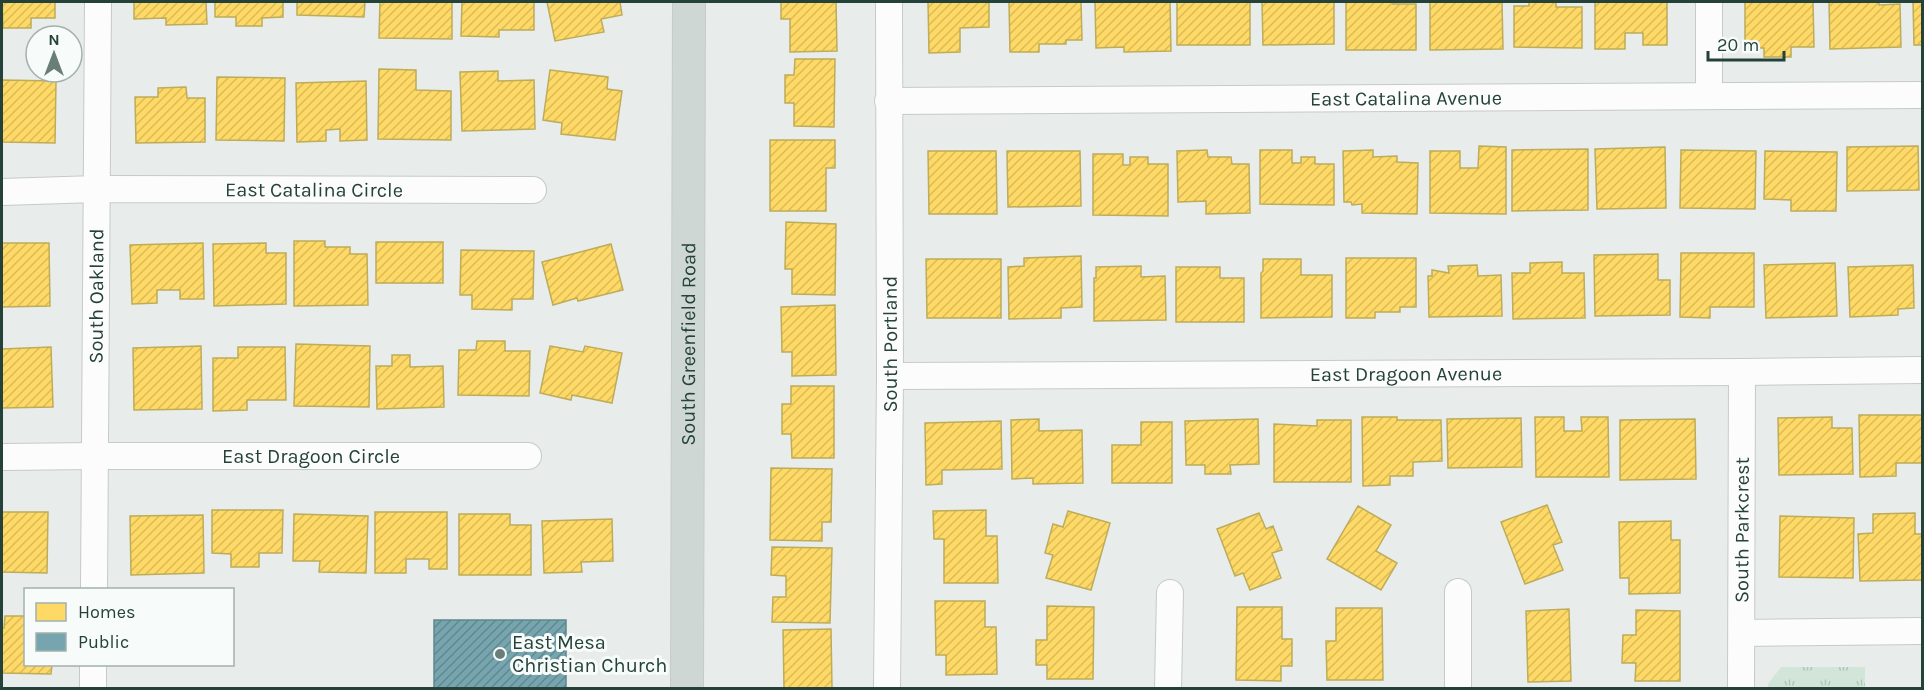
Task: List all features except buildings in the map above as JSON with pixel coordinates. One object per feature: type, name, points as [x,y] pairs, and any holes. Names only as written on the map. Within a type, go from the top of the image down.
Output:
[{"type":"main road","name":"South Greenfield Road","points":[[687,688],[689,2]]},
{"type":"street","name":"South Oakland","points":[[94,588],[98,2]]},
{"type":"street","name":"South Portland","points":[[887,688],[890,376],[889,2]]},
{"type":"street","points":[[1709,2],[1709,96]]},
{"type":"street","name":"East Catalina Avenue","points":[[888,101],[1923,95]]},
{"type":"street","name":"East Catalina Circle","points":[[96,189],[533,190]]},
{"type":"street","points":[[2,192],[96,189]]},
{"type":"street","name":"East Dragoon Avenue","points":[[890,376],[1923,370]]},
{"type":"street","name":"South Parkcrest","points":[[1741,688],[1742,372]]},
{"type":"street","points":[[2,458],[94,456]]},
{"type":"street","name":"East Dragoon Circle","points":[[94,456],[528,456]]},
{"type":"street","points":[[1458,592],[1458,688]]},
{"type":"street","points":[[1168,688],[1170,593]]},
{"type":"street","points":[[1742,633],[1923,632]]},
{"type":"street","points":[[93,666],[93,688]]},
{"type":"green space","points":[[1781,667],[1865,667],[1865,688],[1768,688],[1768,684]]},
{"type":"place","name":"East Mesa Christian Church","points":[[500,654]]}]
